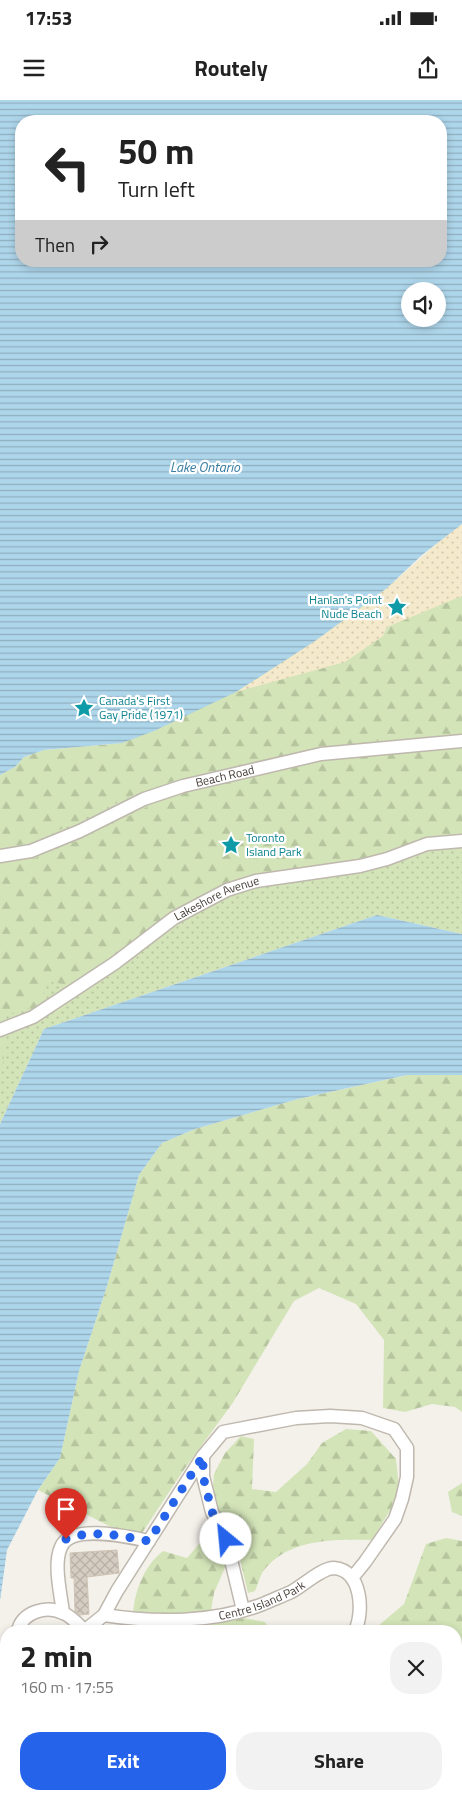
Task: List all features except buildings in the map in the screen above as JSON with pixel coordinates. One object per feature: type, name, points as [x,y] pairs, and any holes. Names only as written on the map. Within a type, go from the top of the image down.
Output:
[{"type":"lane","name":"Beach Road","points":[[0,856],[30,851],[80,831],[144,799],[183,786],[321,754],[462,741]]},
{"type":"lane","name":"Lakeshore Avenue","points":[[0,1030],[33,1017],[116,963],[174,918],[227,890],[256,881],[360,866],[387,859],[427,844],[462,841]]},
{"type":"lane","points":[[92,1625],[104,1615],[116,1591],[203,1456],[223,1432],[296,1418],[330,1416],[362,1418],[394,1430],[407,1448],[407,1477],[395,1519],[352,1578],[361,1605],[358,1625]]},
{"type":"lane","points":[[203,1456],[203,1476],[212,1512],[226,1539],[243,1610]]},
{"type":"lane","points":[[63,1613],[58,1564],[60,1547],[66,1539],[92,1533],[149,1541]]},
{"type":"lane","name":"Centre Island Park","points":[[104,1615],[135,1620],[192,1620],[260,1605],[293,1591],[326,1570],[334,1568],[343,1570],[352,1578]]},
{"type":"lane","points":[[20,1625],[25,1618],[33,1613],[45,1610],[63,1613],[77,1625]]},
{"type":"green space","name":"Toronto Island Park","points":[[462,524],[462,934],[377,915],[44,1029],[0,1124],[0,775],[81,748],[122,743],[315,641],[387,588]]},
{"type":"green space","points":[[462,596],[462,735],[376,741],[321,748],[180,779],[142,791],[34,842],[0,849],[0,775],[15,767],[24,757],[44,750],[122,743],[154,731],[236,692],[345,662],[383,636],[387,627]]},
{"type":"green space","points":[[462,746],[462,836],[425,840],[366,859],[248,877],[215,888],[196,897],[69,988],[59,983],[50,982],[45,986],[40,1007],[29,1012],[28,1008],[0,1017],[0,862],[37,858],[91,835],[155,803],[186,791],[321,759],[449,749]]},
{"type":"green space","points":[[6,1037],[1,1078],[0,1080],[0,1039]]},
{"type":"green space","points":[[407,1075],[462,1075],[462,1412],[455,1407],[432,1404],[405,1412],[383,1408],[384,1340],[356,1304],[319,1288],[294,1301],[232,1404],[183,1471],[142,1533],[119,1531],[38,1490],[60,1458],[79,1371],[107,1286],[139,1175],[162,1143],[195,1129],[298,1099]]},
{"type":"green space","points":[[346,1429],[371,1431],[396,1459],[399,1487],[391,1509],[372,1540],[329,1541],[300,1546],[274,1559],[261,1575],[255,1591],[248,1593],[237,1547],[212,1496],[214,1474],[225,1453],[241,1436],[254,1439],[252,1489],[276,1492],[307,1464],[322,1443]]},
{"type":"green space","points":[[462,1483],[462,1516],[452,1512],[448,1492]]},
{"type":"green space","points":[[221,1538],[227,1563],[214,1593],[211,1611],[179,1616],[133,1614],[138,1587],[156,1557],[163,1551],[187,1558],[199,1544]]},
{"type":"green space","points":[[446,1538],[462,1541],[462,1625],[379,1625],[404,1604],[426,1544]]},
{"type":"green space","points":[[244,1618],[265,1622],[267,1625],[207,1625]]},
{"type":"sand","name":"Hanlan's Point Nude Beach","points":[[462,524],[462,596],[387,627],[383,636],[345,662],[236,692],[351,616]]},
{"type":"water","name":"Lake Ontario","points":[[0,100],[462,100],[462,524],[422,555],[387,588],[315,641],[236,692],[154,731],[122,743],[44,750],[24,757],[15,767],[0,775]]},
{"type":"water","points":[[377,915],[462,934],[462,1075],[407,1075],[298,1099],[195,1129],[162,1143],[139,1175],[107,1286],[79,1371],[60,1458],[38,1490],[7,1550],[0,1601],[0,1124],[44,1029]]},
{"type":"place","name":"Hanlan's Point Nude Beach","points":[[397,607]]},
{"type":"place","name":"Canada's First Gay Pride (1971)","points":[[84,708]]},
{"type":"place","name":"Toronto Island Park","points":[[231,845]]},
{"type":"route","points":[[66,1539],[92,1533],[149,1541],[203,1456],[203,1476],[212,1512],[226,1539]]}]
